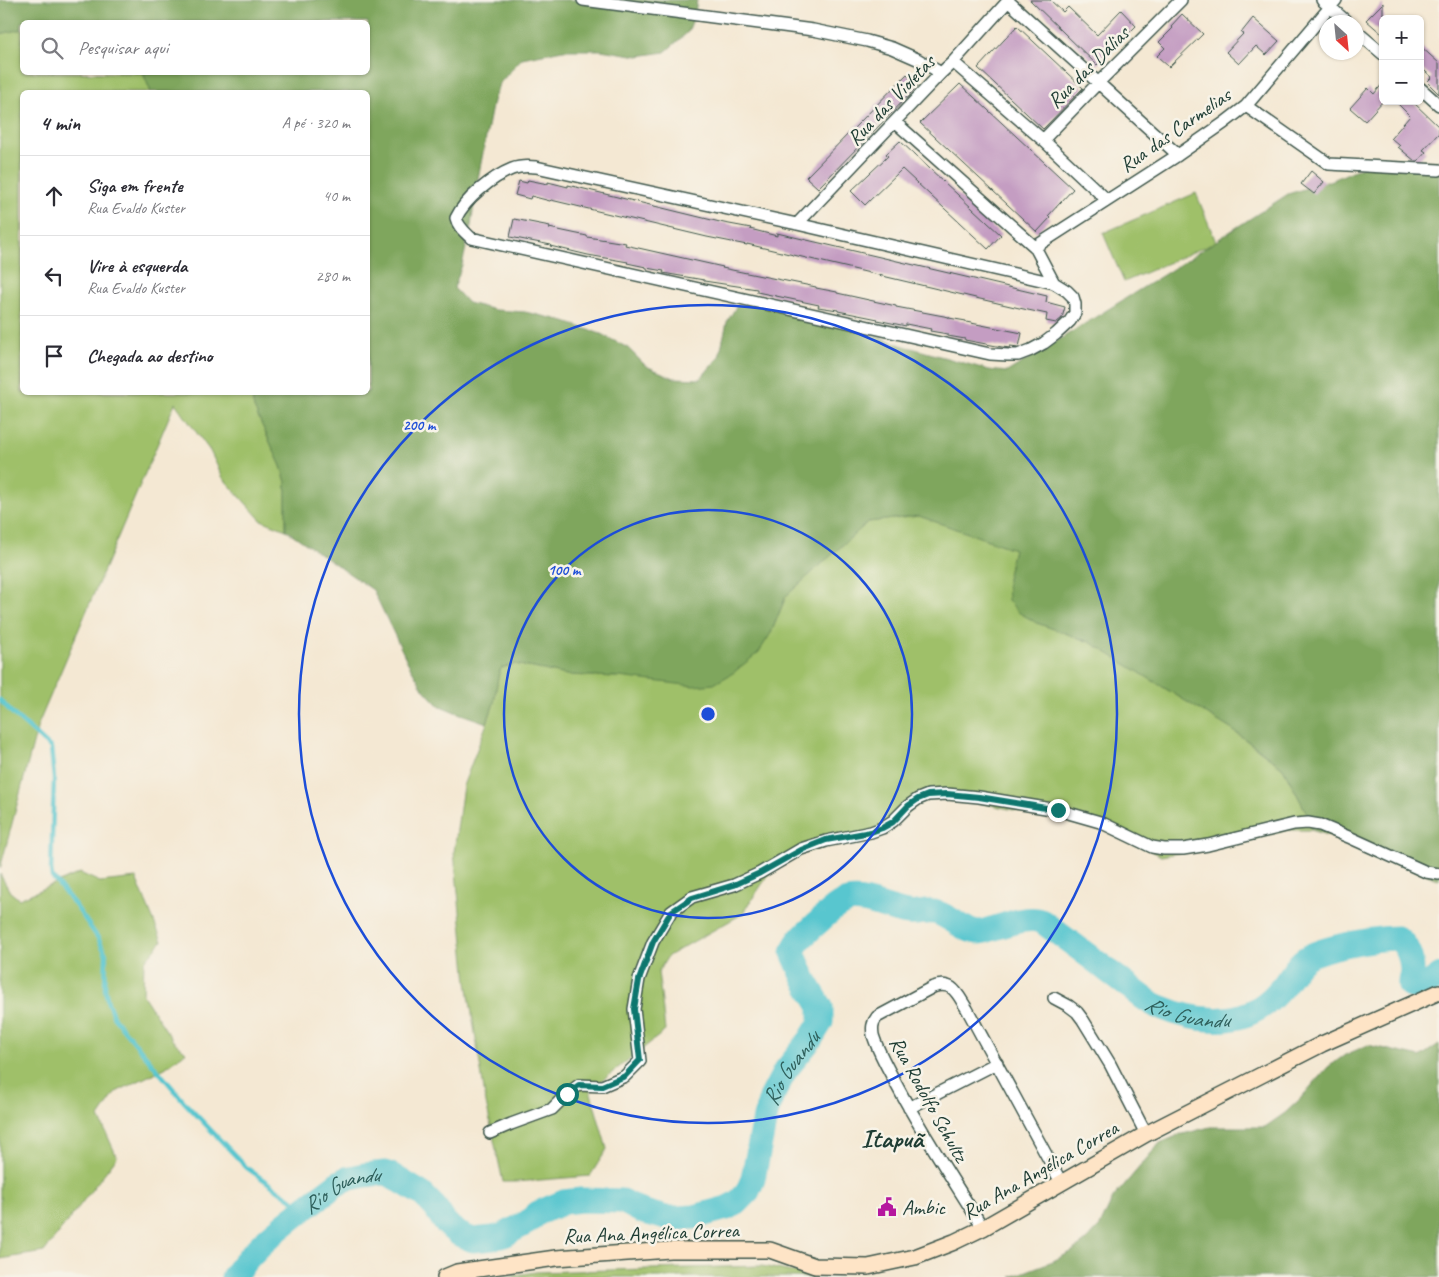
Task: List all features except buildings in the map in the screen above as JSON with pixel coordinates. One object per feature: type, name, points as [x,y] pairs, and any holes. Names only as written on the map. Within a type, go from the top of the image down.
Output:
[{"type":"street","points":[[583,0],[812,30],[858,39],[892,48],[917,59],[941,73]]},
{"type":"street","points":[[1009,0],[1178,154]]},
{"type":"street","name":"Rua das Violetas","points":[[797,224],[953,62],[1009,0]]},
{"type":"street","name":"Rua das Dálias","points":[[1043,140],[1098,82],[1182,0]]},
{"type":"street","points":[[1329,2],[1341,15]]},
{"type":"street","name":"Rua das Carmelias","points":[[1036,246],[1178,154],[1246,106],[1329,2]]},
{"type":"street","points":[[1364,38],[1379,51]]},
{"type":"street","points":[[953,62],[1043,140],[1107,200]]},
{"type":"street","points":[[1424,92],[1439,105]]},
{"type":"street","points":[[1246,106],[1329,164],[1439,170]]},
{"type":"street","points":[[895,122],[1036,246],[1054,283]]},
{"type":"street","points":[[525,166],[536,166],[1054,283],[1067,290],[1073,297],[1075,313],[1070,322],[1056,334],[1031,350],[1018,355],[1008,356],[990,354],[471,238],[459,225],[456,218],[470,199],[501,174],[525,166]]},
{"type":"street","points":[[490,1133],[552,1110],[567,1094],[579,1085],[602,1086],[625,1076],[640,1060],[634,1009],[639,980],[653,942],[671,912],[692,898],[734,885],[801,850],[826,840],[871,832],[882,828],[893,822],[908,806],[928,795],[947,794],[979,797],[1058,810],[1100,822],[1152,846],[1164,848],[1183,849],[1208,846],[1294,824],[1308,823],[1320,825],[1426,872],[1439,874]]},
{"type":"street","name":"Rua Rodolfo Schultz","points":[[982,1228],[908,1108],[881,1055],[874,1035],[873,1023],[877,1017],[933,986],[946,984],[956,993],[967,1009],[1061,1182]]},
{"type":"street","name":"Rua Ana Angélica Correa","points":[[451,1274],[556,1258],[670,1250],[770,1250],[815,1266],[868,1268],[915,1257],[954,1242],[982,1228],[1146,1134],[1322,1044],[1439,992]]},
{"type":"street","points":[[1054,998],[1077,1012],[1083,1020],[1110,1064],[1146,1134]]},
{"type":"street","points":[[908,1108],[997,1063]]},
{"type":"green space","points":[[0,0],[697,0],[695,14],[688,32],[665,52],[638,56],[601,50],[563,50],[522,58],[499,84],[493,101],[471,226],[462,265],[454,288],[468,303],[495,310],[525,312],[556,319],[601,334],[628,348],[646,366],[674,378],[700,379],[719,357],[727,322],[736,307],[749,302],[841,324],[901,345],[989,370],[1007,372],[1168,272],[1288,194],[1335,179],[1381,158],[1439,161],[1439,880],[1360,846],[1311,830],[1309,817],[1283,768],[1259,749],[1231,729],[1090,642],[1037,623],[1018,612],[1008,600],[1007,579],[1014,549],[919,516],[868,522],[786,596],[771,633],[759,652],[733,673],[714,684],[694,686],[619,677],[567,675],[515,664],[501,668],[494,703],[487,723],[438,705],[424,690],[408,663],[373,590],[286,530],[286,482],[281,466],[254,408],[251,395],[370,395],[370,90],[150,90],[144,75],[370,75],[370,20],[20,20],[20,29],[0,34]]},
{"type":"green space","points":[[20,29],[20,75],[144,75],[150,90],[20,90],[20,395],[251,395],[254,408],[281,466],[286,482],[286,530],[261,520],[223,478],[210,451],[175,403],[38,725],[0,869],[0,34]]},
{"type":"green space","points":[[1196,193],[1216,242],[1124,282],[1103,233]]},
{"type":"green space","points":[[919,516],[1014,549],[1007,579],[1037,623],[1090,642],[1231,729],[1283,768],[1309,817],[1311,830],[1287,830],[1246,841],[1161,856],[1120,833],[977,802],[935,797],[924,800],[913,808],[887,834],[867,835],[796,855],[769,874],[742,914],[668,956],[658,972],[665,1031],[590,1090],[607,1149],[590,1176],[503,1182],[486,1103],[467,982],[454,852],[463,786],[494,703],[501,668],[515,664],[567,675],[619,677],[771,633],[786,596],[868,522]]},
{"type":"green space","points":[[80,873],[100,882],[136,878],[162,941],[144,962],[143,995],[173,1041],[186,1052],[165,1068],[116,1092],[99,1117],[117,1157],[44,1252],[0,1259],[0,874],[10,892],[19,899]]},
{"type":"green space","points":[[1439,1044],[1439,1277],[1011,1277],[1053,1261],[1085,1242],[1100,1226],[1113,1198],[1160,1143],[1179,1135],[1210,1127],[1265,1127],[1299,1100],[1328,1067],[1345,1055],[1368,1045],[1420,1057]]},
{"type":"green space","points":[[762,1266],[817,1277],[501,1277],[536,1272]]},
{"type":"waterway","points":[[0,700],[51,748],[54,779],[52,877],[75,905],[98,938],[106,954],[105,989],[114,1018],[186,1104],[247,1168],[305,1209]]},
{"type":"waterway","name":"Rio Guandu","points":[[233,1277],[255,1250],[295,1216],[337,1184],[346,1179],[365,1175],[385,1173],[391,1175],[422,1194],[452,1229],[473,1240],[504,1235],[528,1222],[538,1213],[564,1202],[581,1200],[622,1201],[641,1211],[666,1218],[694,1217],[727,1208],[737,1203],[747,1193],[753,1179],[765,1118],[771,1098],[785,1071],[810,1040],[821,1022],[821,1007],[805,980],[793,953],[794,949],[801,938],[830,912],[848,901],[862,901],[908,913],[934,912],[969,930],[980,932],[1024,920],[1037,920],[1043,922],[1149,1002],[1174,1012],[1203,1019],[1217,1020],[1246,1015],[1271,999],[1298,965],[1309,956],[1332,948],[1362,942],[1397,938],[1401,941],[1411,961],[1410,986],[1422,986],[1439,976]]},
{"type":"place","name":"Ambic","points":[[887,1207]]},
{"type":"district","name":"Itapuã","points":[[892,1138]]},
{"type":"route","points":[[567,1094],[579,1085],[602,1086],[625,1076],[640,1060],[634,1009],[639,980],[653,942],[671,912],[692,898],[734,885],[801,850],[826,840],[871,832],[882,828],[893,822],[908,806],[928,795],[947,794],[979,797],[1058,810]]}]
